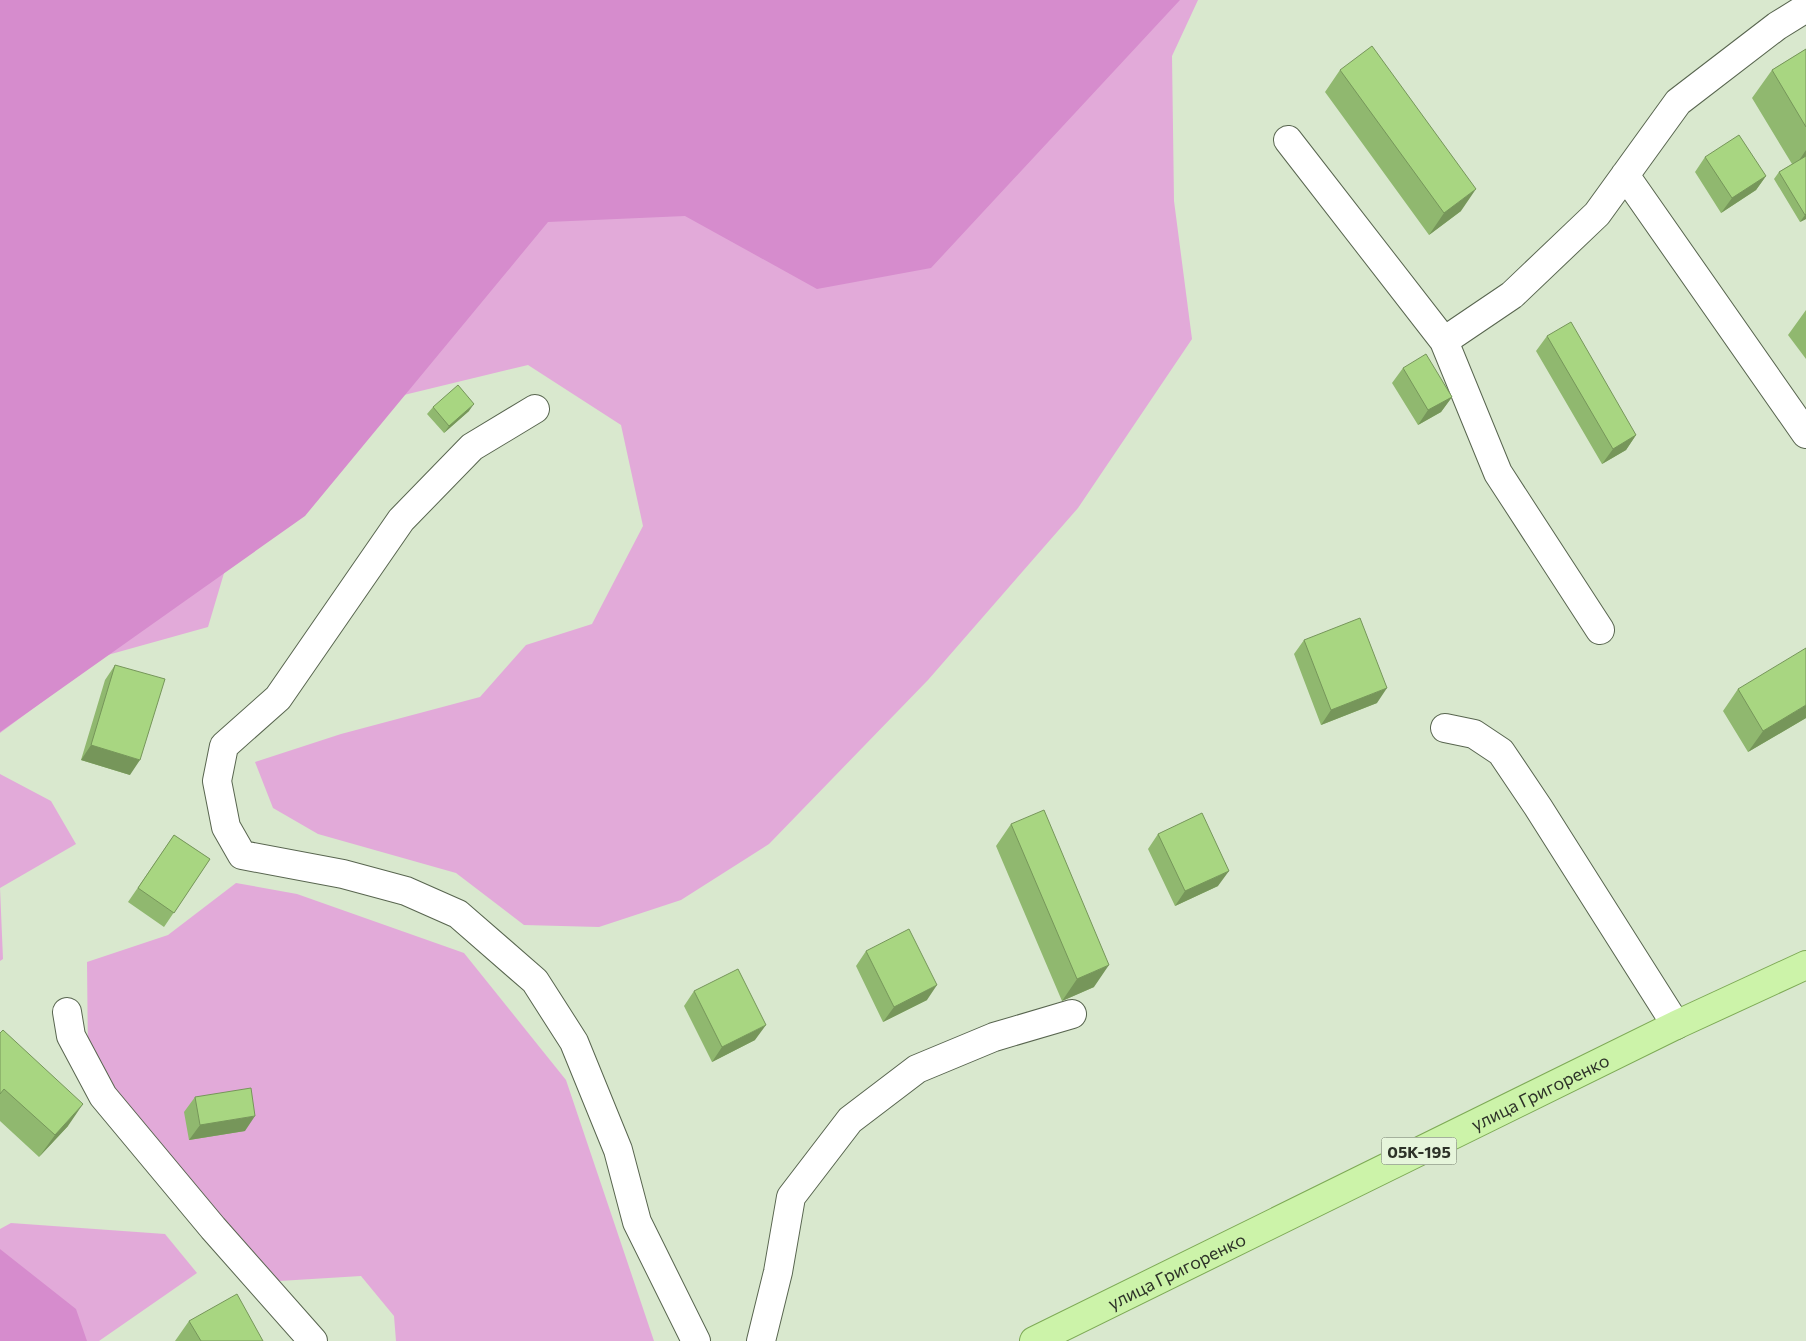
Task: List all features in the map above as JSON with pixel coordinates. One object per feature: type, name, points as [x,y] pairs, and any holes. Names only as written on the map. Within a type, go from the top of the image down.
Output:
[{"type":"main road","name":"улица Григоренко","points":[[1034,1341],[1676,1025],[1806,965]]},
{"type":"lane","points":[[1444,341],[1512,295],[1597,214],[1678,102],[1777,26],[1806,8]]},
{"type":"lane","points":[[1288,140],[1444,341],[1498,474],[1600,630]]},
{"type":"lane","points":[[1625,175],[1806,434]]},
{"type":"lane","points":[[535,409],[472,446],[401,520],[278,698],[224,746],[216,781],[226,827],[242,855],[343,874],[406,891],[441,906],[458,914],[534,981],[574,1042],[618,1150],[637,1222],[696,1341]]},
{"type":"lane","points":[[1445,728],[1474,734],[1501,752],[1676,1025]]},
{"type":"lane","points":[[67,1012],[71,1036],[103,1096],[213,1228],[313,1341]]},
{"type":"lane","points":[[761,1341],[778,1272],[791,1198],[850,1120],[917,1069],[994,1037],[1072,1014]]},
{"type":"shaded area","points":[[0,0],[1198,0],[1172,56],[1174,201],[1192,339],[1078,508],[928,680],[769,844],[681,900],[599,927],[524,925],[456,873],[318,834],[273,808],[255,762],[341,734],[480,697],[526,645],[592,624],[643,526],[621,425],[528,365],[375,402],[238,526],[208,627],[104,656],[0,733]]},
{"type":"shaded area","points":[[0,0],[1180,0],[931,268],[817,289],[685,216],[548,222],[305,516],[0,732]]},
{"type":"shaded area","points":[[0,774],[51,801],[76,844],[0,888]]},
{"type":"shaded area","points":[[236,883],[297,894],[464,953],[566,1080],[654,1341],[396,1341],[394,1316],[361,1276],[279,1281],[227,1258],[88,1057],[87,962],[168,935]]},
{"type":"shaded area","points":[[0,888],[3,959],[0,961]]},
{"type":"shaded area","points":[[11,1223],[165,1234],[197,1273],[99,1341],[0,1341],[0,1229]]},
{"type":"shaded area","points":[[0,1249],[76,1309],[87,1341],[0,1341]]},
{"type":"building","points":[[1372,46],[1476,189],[1444,213],[1340,70]]},
{"type":"building","points":[[1806,49],[1806,127],[1772,70]]},
{"type":"building","points":[[1739,135],[1766,176],[1732,198],[1705,157]]},
{"type":"building","points":[[1806,156],[1806,214],[1805,215],[1779,172]]},
{"type":"building","points":[[1571,322],[1636,435],[1613,449],[1547,336]]},
{"type":"building","points":[[1426,354],[1452,397],[1428,410],[1403,368]]},
{"type":"building","points":[[458,385],[474,404],[449,426],[433,407]]},
{"type":"building","points":[[1360,618],[1387,688],[1331,710],[1304,640]]},
{"type":"building","points":[[1806,648],[1806,705],[1763,731],[1738,689]]},
{"type":"building","points":[[115,665],[165,679],[140,760],[91,745]]},
{"type":"building","points":[[1044,810],[1109,965],[1077,979],[1011,824]]},
{"type":"building","points":[[1202,813],[1229,871],[1185,891],[1158,834]]},
{"type":"building","points":[[174,835],[210,859],[174,913],[138,888]]},
{"type":"building","points":[[909,929],[937,985],[894,1007],[866,951]]},
{"type":"building","points":[[738,969],[766,1025],[722,1047],[694,991]]},
{"type":"building","points":[[3,1030],[83,1104],[55,1135],[4,1089],[0,1094],[0,1033]]},
{"type":"building","points":[[251,1088],[255,1116],[200,1125],[195,1097]]},
{"type":"building","points":[[237,1294],[263,1341],[201,1341],[189,1321]]}]
